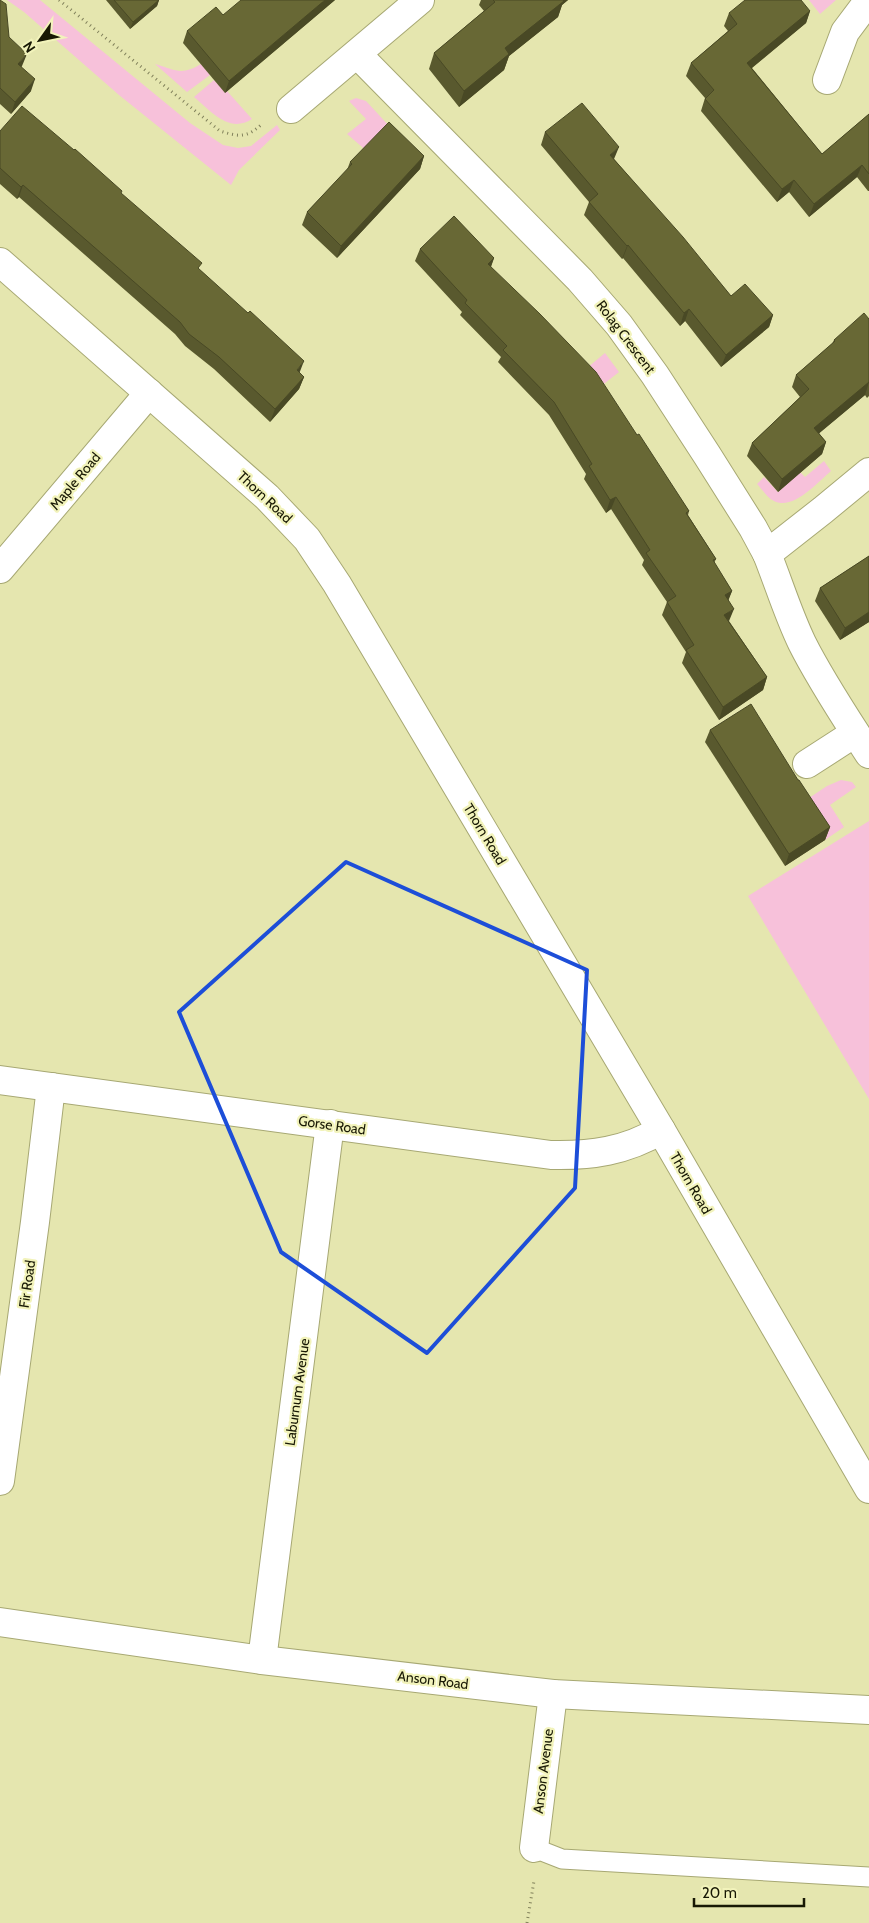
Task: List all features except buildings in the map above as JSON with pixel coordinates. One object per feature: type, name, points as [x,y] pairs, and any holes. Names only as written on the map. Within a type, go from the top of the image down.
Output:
[{"type":"street","points":[[291,109],[420,0]]},
{"type":"street","points":[[827,80],[845,32],[869,0]]},
{"type":"street","name":"Rolag Crescent","points":[[358,54],[580,280],[619,325],[655,375],[707,455],[767,554],[786,609],[801,642],[862,744]]},
{"type":"street","name":"Thorn Road","points":[[0,262],[266,497],[294,523],[312,546],[342,593],[661,1130],[869,1489]]},
{"type":"street","name":"Maple Road","points":[[0,569],[149,393]]},
{"type":"street","points":[[767,554],[869,472]]},
{"type":"street","points":[[807,764],[862,744]]},
{"type":"street","name":"Gorse Road","points":[[0,1080],[551,1155],[601,1153],[624,1148],[646,1139],[661,1130]]},
{"type":"street","name":"Fir Road","points":[[0,1481],[51,1087]]},
{"type":"street","name":"Laburnum Avenue","points":[[262,1660],[330,1124]]},
{"type":"street","name":"Anson Road","points":[[0,1622],[262,1660],[552,1694],[869,1710]]},
{"type":"street","name":"Anson Avenue","points":[[534,1848],[552,1694]]},
{"type":"lane","points":[[534,1848],[562,1859],[869,1877]]},
{"type":"path","points":[[59,0],[220,131],[236,136],[247,135],[256,130],[271,116],[291,109]]},
{"type":"path","points":[[527,1923],[534,1884],[534,1848]]},
{"type":"highlighted area","points":[[346,862],[587,970],[575,1188],[427,1353],[281,1252],[179,1012]]},
{"type":"shaded area","points":[[7,0],[40,0],[190,123],[223,145],[238,148],[251,146],[277,125],[280,130],[239,170],[231,185],[119,95],[24,12]]},
{"type":"shaded area","points":[[809,0],[836,0],[820,14]]},
{"type":"shaded area","points":[[155,64],[183,71],[201,64],[210,75],[187,92]]},
{"type":"shaded area","points":[[214,80],[225,92],[227,91],[252,119],[236,124],[228,122],[214,114],[194,97]]},
{"type":"shaded area","points":[[356,98],[366,101],[404,142],[368,152],[347,134],[366,119],[349,101]]},
{"type":"shaded area","points":[[605,353],[619,372],[595,391],[587,368]]},
{"type":"shaded area","points":[[824,461],[831,471],[805,494],[789,502],[781,503],[771,500],[757,484],[764,477],[778,492],[800,472],[805,477]]},
{"type":"shaded area","points":[[841,780],[852,782],[856,787],[830,805],[844,827],[825,840],[809,815],[806,800],[827,786]]},
{"type":"shaded area","points":[[869,821],[869,1099],[748,896]]}]
